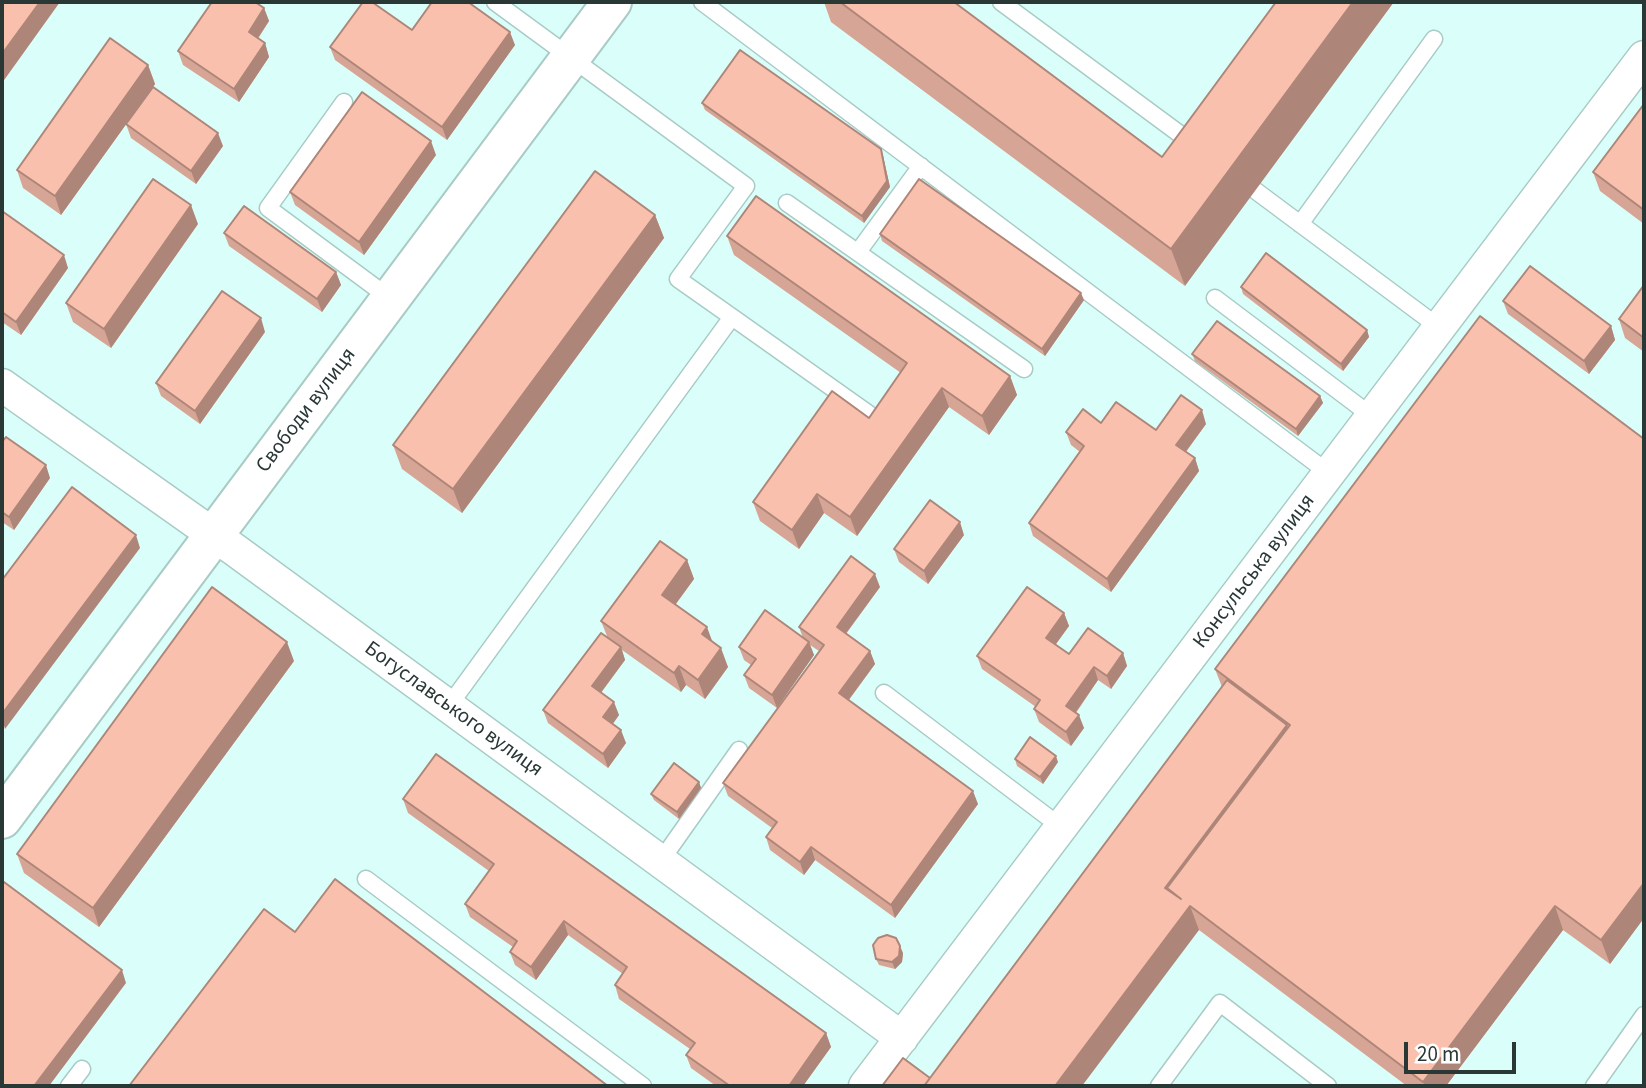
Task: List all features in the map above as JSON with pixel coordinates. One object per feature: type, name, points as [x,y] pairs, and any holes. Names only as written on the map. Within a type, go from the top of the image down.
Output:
[{"type":"main road","name":"Свободи вулиця","points":[[2,819],[612,2]]},
{"type":"street","name":"Консульська вулиця","points":[[865,1086],[1644,57]]},
{"type":"street","name":"Богуславського вулиця","points":[[2,384],[902,1038]]},
{"type":"lane","points":[[495,2],[746,186],[678,279],[869,414]]},
{"type":"lane","points":[[702,2],[1330,474]]},
{"type":"lane","points":[[1001,2],[1206,154]]},
{"type":"lane","points":[[1300,223],[1434,39]]},
{"type":"lane","points":[[344,102],[268,208],[391,299]]},
{"type":"lane","points":[[858,252],[920,166]]},
{"type":"lane","points":[[1256,191],[1440,328]]},
{"type":"lane","points":[[787,203],[1024,369]]},
{"type":"lane","points":[[1215,298],[1373,417]]},
{"type":"lane","points":[[448,707],[732,317]]},
{"type":"lane","points":[[884,693],[1061,827]]},
{"type":"lane","points":[[660,862],[739,750]]},
{"type":"lane","points":[[366,879],[643,1086]]},
{"type":"lane","points":[[1159,1086],[1220,1003],[1328,1086]]},
{"type":"lane","points":[[1594,1086],[1644,1015]]},
{"type":"lane","points":[[69,1086],[82,1069]]},
{"type":"building","points":[[2,2],[40,2],[2,54]]},
{"type":"building","points":[[212,2],[255,2],[264,8],[249,32],[265,43],[234,89],[178,51]]},
{"type":"building","points":[[363,2],[372,2],[412,30],[432,2],[468,2],[510,32],[442,127],[330,47]]},
{"type":"building","points":[[840,2],[954,2],[1162,157],[1276,2],[1353,2],[1171,249]]},
{"type":"building","points":[[110,38],[148,65],[55,196],[17,170]]},
{"type":"building","points":[[740,50],[881,149],[887,181],[862,216],[702,103]]},
{"type":"building","points":[[153,87],[218,133],[191,171],[126,124]]},
{"type":"building","points":[[362,92],[431,141],[359,242],[290,192]]},
{"type":"building","points":[[1644,104],[1644,210],[1593,172]]},
{"type":"building","points":[[595,171],[655,215],[453,489],[393,445]]},
{"type":"building","points":[[153,179],[191,205],[104,329],[66,303]]},
{"type":"building","points":[[919,179],[1081,293],[1042,349],[880,234]]},
{"type":"building","points":[[756,196],[1010,376],[982,416],[942,388],[850,517],[817,494],[792,530],[753,502],[832,391],[869,418],[907,363],[727,236]]},
{"type":"building","points":[[244,206],[336,272],[317,299],[224,233]]},
{"type":"building","points":[[2,211],[64,255],[16,322],[2,312]]},
{"type":"building","points":[[1266,253],[1367,330],[1341,364],[1241,287]]},
{"type":"building","points":[[1530,266],[1611,326],[1584,361],[1503,301]]},
{"type":"building","points":[[1644,285],[1644,338],[1619,319]]},
{"type":"building","points":[[222,291],[261,318],[195,411],[156,383]]},
{"type":"building","points":[[1480,316],[1644,439],[1644,883],[1601,940],[1555,906],[1423,1082],[1190,906],[1055,1086],[924,1086],[1227,680],[1287,725],[1165,888],[1181,899],[1167,888],[1290,725],[1215,669]]},
{"type":"building","points":[[1217,321],[1320,396],[1296,429],[1192,354]]},
{"type":"building","points":[[1181,395],[1202,410],[1176,445],[1195,458],[1107,579],[1029,523],[1084,446],[1066,432],[1083,409],[1101,423],[1116,402],[1156,430]]},
{"type":"building","points":[[6,437],[46,465],[9,517],[2,512],[2,442]]},
{"type":"building","points":[[72,487],[136,535],[2,714],[2,580]]},
{"type":"building","points":[[930,500],[960,522],[924,571],[894,549]]},
{"type":"building","points":[[660,541],[687,560],[662,595],[707,627],[702,634],[721,648],[698,680],[679,666],[674,673],[601,621]]},
{"type":"building","points":[[851,556],[875,574],[837,627],[870,651],[839,693],[973,791],[891,905],[811,847],[800,862],[766,837],[777,822],[723,783],[824,645],[799,627]]},
{"type":"building","points":[[212,587],[287,642],[93,908],[17,854]]},
{"type":"building","points":[[1027,587],[1064,613],[1046,638],[1069,654],[1088,628],[1123,653],[1107,676],[1094,667],[1066,706],[1079,715],[1066,732],[1034,709],[1040,700],[977,656]]},
{"type":"building","points":[[765,610],[809,642],[772,695],[744,675],[756,659],[739,647]]},
{"type":"building","points":[[601,633],[621,647],[592,686],[614,702],[603,717],[621,730],[603,754],[543,710]]},
{"type":"building","points":[[1030,737],[1056,756],[1040,777],[1015,759]]},
{"type":"building","points":[[436,754],[826,1033],[789,1086],[730,1086],[686,1055],[695,1043],[615,985],[627,967],[564,921],[531,967],[510,952],[517,941],[465,904],[494,864],[403,799]]},
{"type":"building","points":[[674,763],[699,782],[677,812],[651,794]]},
{"type":"building","points":[[335,879],[608,1086],[129,1086],[264,909],[295,932]]},
{"type":"building","points":[[4,882],[122,970],[34,1086],[2,1086]]},
{"type":"building","points":[[887,935],[896,938],[900,946],[899,956],[892,962],[876,959],[873,945],[878,938]]},
{"type":"building","points":[[903,1058],[930,1078],[924,1086],[882,1086]]}]
